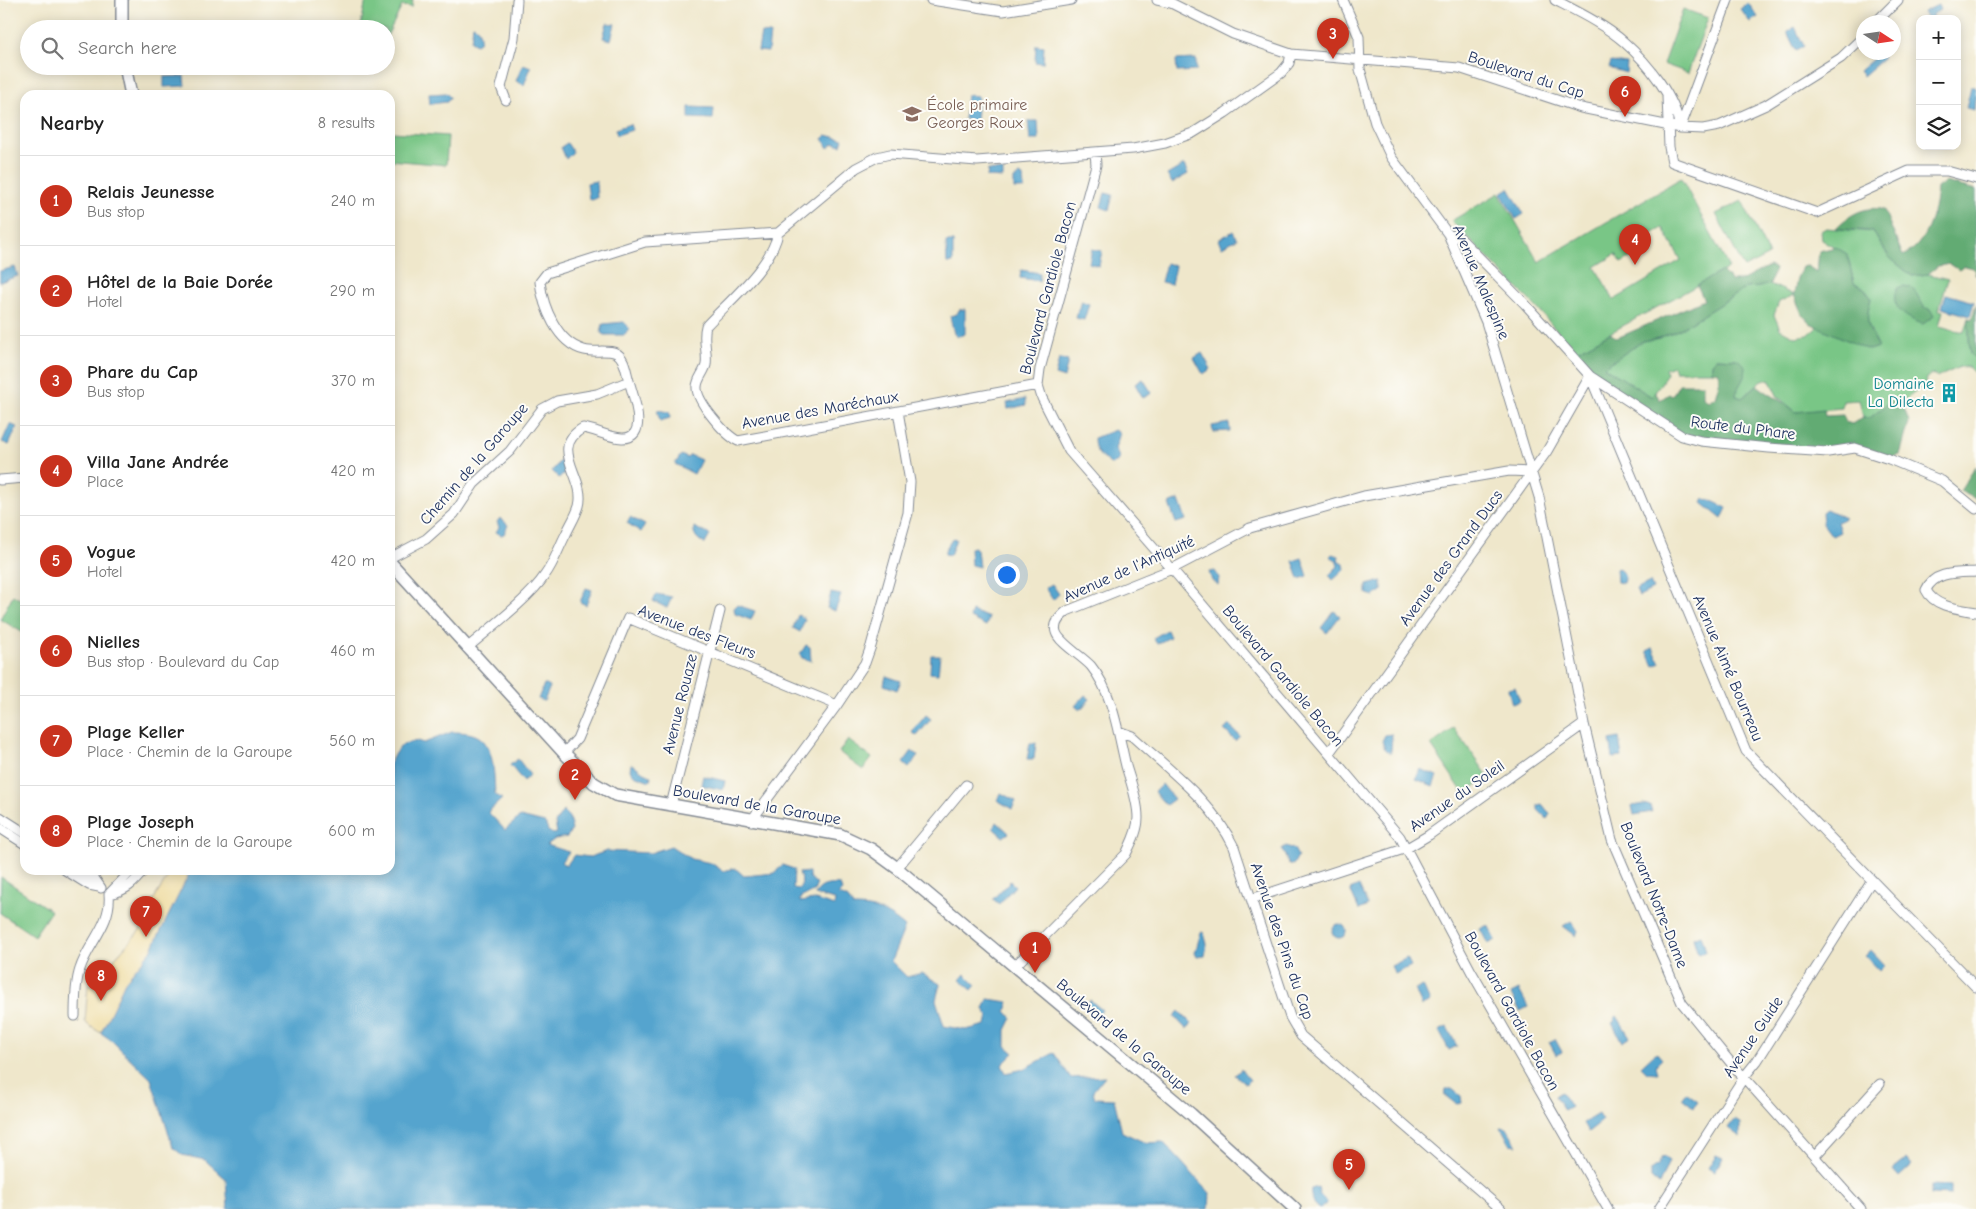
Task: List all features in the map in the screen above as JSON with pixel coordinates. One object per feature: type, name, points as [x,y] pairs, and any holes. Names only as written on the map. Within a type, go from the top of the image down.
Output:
[{"type":"street","points":[[122,0],[122,20]]},
{"type":"street","points":[[506,100],[501,87],[514,38],[517,0]]},
{"type":"street","points":[[931,0],[1003,11],[1071,0]]},
{"type":"street","name":"Boulevard du Cap","points":[[1157,0],[1171,3],[1233,34],[1291,54],[1459,68],[1581,108],[1680,128],[1703,129],[1714,127],[1766,105],[1841,58],[1856,44]]},
{"type":"street","name":"Avenue Malespine","points":[[1343,0],[1359,37],[1360,69],[1375,123],[1392,157],[1448,234],[1486,322],[1520,439],[1532,472]]},
{"type":"street","points":[[1555,0],[1579,12],[1624,42],[1651,72],[1667,96],[1678,117],[1680,128]]},
{"type":"street","points":[[1680,128],[1728,0]]},
{"type":"street","points":[[1883,15],[1898,0]]},
{"type":"street","points":[[467,648],[546,575],[579,506],[580,493],[568,456],[568,444],[572,434],[583,428],[624,438],[633,434],[638,424],[623,360],[616,353],[584,350],[560,335],[542,296],[540,282],[547,273],[645,242],[778,233],[856,168],[877,157],[906,154],[977,161],[1133,149],[1165,143],[1192,133],[1225,113],[1281,73],[1289,63],[1291,54]]},
{"type":"street","points":[[127,75],[130,90]]},
{"type":"street","points":[[1667,96],[1672,162],[1817,213],[1909,171],[1947,172],[1976,179]]},
{"type":"street","name":"Boulevard Gardiole Bacon","points":[[1095,152],[1096,164],[1040,369],[1038,385],[1042,398],[1069,451],[1329,753],[1407,848],[1471,971],[1608,1209]]},
{"type":"street","name":"Avenue des Maréchaux","points":[[778,233],[775,247],[756,272],[706,326],[703,335],[706,366],[697,384],[697,396],[728,437],[738,441],[1038,385]]},
{"type":"street","name":"Route du Phare","points":[[1448,234],[1459,236],[1525,304],[1590,376],[1682,436],[1701,441],[1769,448],[1828,452],[1855,448],[1942,481],[1976,509]]},
{"type":"street","name":"Avenue des Grand Ducs","points":[[1329,753],[1547,451],[1590,376]]},
{"type":"street","name":"Avenue Aimé Bourreau","points":[[1590,376],[1746,751],[1976,987]]},
{"type":"street","name":"Chemin de la Garoupe","points":[[395,555],[426,539],[454,514],[474,484],[510,451],[542,409],[557,401],[597,394],[628,381]]},
{"type":"street","points":[[751,821],[837,705],[865,662],[871,646],[908,513],[910,482],[898,411]]},
{"type":"street","name":"Avenue de l'Antiquité","points":[[1014,967],[1126,854],[1134,836],[1138,818],[1118,731],[1102,684],[1086,661],[1058,638],[1054,630],[1057,620],[1067,611],[1172,569],[1250,528],[1364,496],[1509,471],[1532,472]]},
{"type":"street","name":"Boulevard Notre-Dame","points":[[1532,472],[1584,724],[1612,840],[1682,1003],[1744,1077],[1861,1209]]},
{"type":"street","points":[[0,480],[20,478]]},
{"type":"street","name":"Boulevard de la Garoupe","points":[[395,568],[467,648],[594,783],[615,796],[841,836],[870,849],[897,868],[1191,1114],[1295,1209]]},
{"type":"street","points":[[1976,572],[1938,576],[1928,584],[1926,590],[1929,596],[1939,603],[1976,612]]},
{"type":"street","name":"Avenue Rouaze","points":[[671,805],[708,651],[720,611]]},
{"type":"street","name":"Avenue des Fleurs","points":[[564,753],[577,739],[628,618],[837,705]]},
{"type":"street","name":"Avenue du Soleil","points":[[1251,899],[1407,848],[1429,835],[1584,724]]},
{"type":"street","name":"Avenue des Pins du Cap","points":[[1118,731],[1132,736],[1210,808],[1226,830],[1234,847],[1290,1017],[1301,1036],[1501,1209]]},
{"type":"street","points":[[897,868],[966,786]]},
{"type":"street","points":[[0,817],[20,830]]},
{"type":"street","points":[[0,828],[20,841]]},
{"type":"street","points":[[73,875],[89,885],[99,887],[109,894],[120,892],[132,886],[140,875]]},
{"type":"street","points":[[90,875],[94,878],[99,887]]},
{"type":"street","points":[[109,894],[127,875]]},
{"type":"street","name":"Avenue Guide","points":[[1659,1209],[1872,880]]},
{"type":"street","points":[[76,1016],[80,969],[106,922],[110,903],[109,894]]},
{"type":"street","points":[[1815,1156],[1880,1084]]},
{"type":"green space","points":[[366,0],[413,0],[412,7],[402,6],[395,20],[362,20]]},
{"type":"green space","points":[[1683,9],[1708,18],[1688,73],[1663,64]]},
{"type":"green space","points":[[395,132],[448,136],[446,165],[395,160]]},
{"type":"green space","points":[[1681,178],[1729,268],[1575,352],[1537,308],[1451,221],[1499,193],[1539,262]],"holes":[[[1663,228],[1681,260],[1614,300],[1595,267],[1616,254],[1621,263],[1644,250],[1639,241]]]},
{"type":"green space","points":[[1945,182],[1976,190],[1976,275],[1973,268],[1964,266],[1959,270],[1950,264],[1938,266],[1928,274],[1912,276],[1890,258],[1873,232],[1836,228],[1858,212],[1871,209],[1884,210],[1903,256],[1911,251],[1924,236],[1932,217],[1937,188]]},
{"type":"green space","points":[[1742,201],[1769,255],[1744,268],[1716,214]]},
{"type":"green space","points":[[1826,228],[1873,232],[1890,258],[1912,276],[1928,274],[1948,279],[1939,310],[1943,311],[1939,326],[1964,332],[1968,318],[1970,354],[1976,360],[1976,375],[1968,367],[1960,367],[1938,377],[1932,374],[1926,378],[1925,385],[1902,402],[1891,401],[1870,418],[1863,417],[1859,400],[1843,401],[1842,408],[1796,412],[1778,397],[1769,379],[1760,382],[1742,398],[1736,396],[1737,359],[1716,358],[1712,364],[1712,371],[1675,371],[1673,366],[1665,369],[1667,374],[1652,397],[1603,367],[1643,341],[1659,338],[1680,329],[1746,288],[1770,284],[1794,295],[1779,302],[1774,315],[1780,329],[1795,337],[1808,335],[1819,326],[1868,350],[1879,347],[1868,324],[1871,298],[1864,288],[1854,283],[1847,254],[1822,240],[1821,231]]},
{"type":"green space","points":[[1836,247],[1847,254],[1854,283],[1864,288],[1871,298],[1868,324],[1879,347],[1868,350],[1810,323],[1802,314],[1794,295],[1797,278],[1802,267],[1807,266],[1817,272],[1819,251]]},
{"type":"green space","points":[[1769,266],[1775,269],[1770,284],[1746,288],[1680,329],[1659,338],[1643,341],[1604,367],[1652,397],[1655,392],[1660,400],[1669,394],[1672,396],[1679,384],[1703,384],[1703,397],[1708,401],[1715,397],[1719,383],[1719,372],[1712,371],[1712,364],[1716,358],[1737,359],[1746,366],[1746,371],[1736,396],[1742,398],[1757,385],[1796,412],[1824,409],[1825,416],[1843,415],[1845,422],[1852,424],[1863,417],[1870,418],[1891,401],[1902,402],[1909,422],[1900,455],[1889,459],[1855,448],[1828,452],[1682,435],[1592,374],[1575,352],[1610,333],[1617,338],[1704,300],[1697,285],[1722,271],[1731,281],[1741,281]]},
{"type":"green space","points":[[1904,286],[1913,288],[1924,307],[1930,309],[1934,316],[1923,324],[1910,319],[1897,306],[1895,295],[1897,288]]},
{"type":"green space","points":[[1976,305],[1976,360],[1970,354],[1968,318],[1972,319]]},
{"type":"green space","points":[[1976,466],[1976,499],[1960,491]]},
{"type":"green space","points":[[13,595],[20,599],[20,631],[0,619]]},
{"type":"green space","points":[[1454,728],[1488,776],[1464,794],[1431,745]]},
{"type":"green space","points":[[848,740],[872,758],[863,770],[839,752]]},
{"type":"green space","points":[[1,877],[51,911],[34,936],[0,913]]},
{"type":"sand","points":[[169,875],[189,875],[151,951],[126,980],[101,1033],[85,1021],[88,984],[99,987],[113,960],[152,917],[147,910]]},
{"type":"water","points":[[1748,3],[1758,17],[1750,22],[1740,9]]},
{"type":"water","points":[[1938,5],[1940,10],[1932,15],[1924,15],[1923,12]]},
{"type":"water","points":[[607,23],[615,24],[611,40],[603,38]]},
{"type":"water","points":[[473,25],[478,29],[480,37],[480,41],[476,44],[471,41]]},
{"type":"water","points":[[1795,27],[1804,46],[1796,51],[1787,32]]},
{"type":"water","points":[[761,33],[770,34],[768,52],[758,51]]},
{"type":"water","points":[[1036,45],[1044,46],[1043,63],[1035,62]]},
{"type":"water","points":[[1196,59],[1196,71],[1177,72],[1176,60]]},
{"type":"water","points":[[1872,60],[1882,60],[1863,76],[1859,71]]},
{"type":"water","points":[[1611,62],[1627,64],[1626,73],[1609,68]]},
{"type":"water","points":[[523,64],[531,67],[524,85],[516,81]]},
{"type":"water","points":[[184,76],[185,86],[164,87],[164,77]]},
{"type":"water","points":[[1971,86],[1976,88],[1974,110],[1966,108]]},
{"type":"water","points":[[446,93],[450,97],[447,102],[430,104],[429,94]]},
{"type":"water","points":[[967,95],[978,96],[976,121],[964,119]]},
{"type":"water","points":[[689,107],[714,108],[713,119],[689,118]]},
{"type":"water","points":[[1028,121],[1038,121],[1039,140],[1030,140]]},
{"type":"water","points":[[630,124],[632,130],[617,135],[615,129]]},
{"type":"water","points":[[826,135],[843,139],[841,145],[834,143],[828,148],[823,139]]},
{"type":"water","points":[[567,143],[573,152],[566,159],[561,147]]},
{"type":"water","points":[[1184,165],[1188,174],[1172,183],[1167,175]]},
{"type":"water","points":[[988,170],[1003,171],[1003,178],[987,177]]},
{"type":"water","points":[[1020,175],[1023,177],[1024,189],[1014,189],[1014,179]]},
{"type":"water","points":[[596,181],[597,198],[592,200],[589,199],[587,183]]},
{"type":"water","points":[[1509,188],[1524,214],[1516,219],[1501,193]]},
{"type":"water","points":[[1105,193],[1113,195],[1109,210],[1101,207]]},
{"type":"water","points":[[1233,231],[1237,239],[1222,247],[1218,240]]},
{"type":"water","points":[[946,242],[953,242],[953,263],[947,263]]},
{"type":"water","points":[[1092,249],[1102,251],[1099,266],[1089,263]]},
{"type":"water","points":[[1166,263],[1175,266],[1171,284],[1161,282]]},
{"type":"water","points":[[15,267],[18,276],[0,282],[0,271]]},
{"type":"water","points":[[1021,270],[1040,273],[1039,281],[1020,278]]},
{"type":"water","points":[[1946,294],[1974,302],[1970,316],[1942,308]]},
{"type":"water","points":[[1081,301],[1089,304],[1084,320],[1076,318]]},
{"type":"water","points":[[965,309],[965,334],[959,336],[954,334],[950,316],[957,314],[959,310]]},
{"type":"water","points":[[624,322],[629,328],[625,335],[604,335],[601,333],[603,324]]},
{"type":"water","points":[[1202,353],[1211,369],[1203,374],[1194,358]]},
{"type":"water","points":[[1059,359],[1068,361],[1064,378],[1055,375]]},
{"type":"water","points":[[1143,379],[1152,393],[1143,398],[1135,384]]},
{"type":"water","points":[[1025,399],[1026,405],[1008,409],[1007,403]]},
{"type":"water","points":[[657,410],[669,412],[670,418],[660,421]]},
{"type":"water","points":[[1229,423],[1230,431],[1213,432],[1212,426]]},
{"type":"water","points":[[10,424],[17,427],[9,445],[2,442]]},
{"type":"water","points":[[1115,430],[1120,433],[1115,449],[1120,459],[1112,465],[1101,457],[1097,451],[1094,438]]},
{"type":"water","points":[[681,455],[687,458],[690,455],[701,460],[694,474],[675,464]]},
{"type":"water","points":[[561,460],[565,473],[559,478],[552,471]]},
{"type":"water","points":[[1704,499],[1727,508],[1722,519],[1702,503]]},
{"type":"water","points":[[1179,500],[1186,520],[1176,523],[1169,504]]},
{"type":"water","points":[[1826,509],[1845,518],[1837,522],[1840,532],[1832,536],[1823,524],[1822,512]]},
{"type":"water","points":[[630,517],[645,525],[641,532],[627,523]]},
{"type":"water","points":[[500,518],[508,525],[504,534],[501,535],[496,532],[499,527],[497,522]]},
{"type":"water","points":[[694,527],[710,535],[705,544],[695,535]]},
{"type":"water","points":[[953,538],[956,539],[950,555],[945,554],[945,550]]},
{"type":"water","points":[[975,547],[979,567],[971,565],[970,548]]},
{"type":"water","points":[[1333,554],[1339,556],[1338,561],[1344,564],[1345,569],[1333,580],[1329,575],[1338,566],[1336,560],[1330,556]]},
{"type":"water","points":[[1302,558],[1308,576],[1299,579],[1293,561]]},
{"type":"water","points":[[1618,568],[1625,575],[1623,583],[1617,582],[1616,569]]},
{"type":"water","points":[[1215,571],[1219,577],[1218,585],[1212,581],[1209,572]]},
{"type":"water","points":[[1382,581],[1382,591],[1374,596],[1367,594],[1367,585]]},
{"type":"water","points":[[1650,582],[1653,589],[1639,596],[1636,589]]},
{"type":"water","points":[[1052,584],[1059,594],[1053,600],[1045,588]]},
{"type":"water","points":[[586,588],[592,590],[586,605],[580,602]]},
{"type":"water","points":[[831,593],[841,595],[835,611],[827,608]]},
{"type":"water","points":[[656,594],[672,597],[667,608],[653,601]]},
{"type":"water","points":[[737,605],[755,611],[751,620],[735,614],[734,608]]},
{"type":"water","points":[[972,611],[989,618],[986,626],[970,618]]},
{"type":"water","points":[[1334,611],[1340,616],[1327,633],[1321,628]]},
{"type":"water","points":[[798,615],[805,619],[800,632],[793,628]]},
{"type":"water","points":[[1167,630],[1170,637],[1157,644],[1153,638]]},
{"type":"water","points":[[806,645],[810,647],[811,661],[802,658],[800,654]]},
{"type":"water","points":[[1653,648],[1660,663],[1654,666],[1647,651]]},
{"type":"water","points":[[931,655],[940,655],[938,674],[930,673]]},
{"type":"water","points":[[886,676],[901,681],[897,690],[884,685]]},
{"type":"water","points":[[544,684],[550,687],[544,701],[538,699]]},
{"type":"water","points":[[1515,687],[1520,701],[1512,704],[1508,689]]},
{"type":"water","points":[[1085,695],[1090,699],[1080,710],[1075,706]]},
{"type":"water","points":[[926,715],[931,719],[917,736],[912,732]]},
{"type":"water","points":[[1229,725],[1240,736],[1235,741],[1224,730]]},
{"type":"water","points":[[452,732],[466,733],[479,737],[491,755],[495,795],[502,799],[488,812],[505,830],[520,817],[545,823],[548,831],[553,834],[557,833],[555,823],[563,811],[569,817],[572,830],[567,837],[555,839],[547,845],[569,852],[561,862],[566,866],[574,855],[590,857],[607,851],[650,853],[671,846],[691,859],[711,863],[723,871],[735,868],[744,876],[775,873],[782,865],[794,869],[793,888],[799,889],[802,883],[799,873],[809,872],[809,877],[817,884],[814,891],[800,898],[800,902],[815,900],[834,906],[835,900],[815,895],[822,887],[840,885],[842,891],[838,895],[847,898],[853,907],[881,911],[905,927],[891,961],[907,977],[922,973],[940,984],[936,1000],[944,1026],[966,1030],[986,1025],[988,1016],[984,1009],[988,999],[1009,1002],[1006,1011],[1012,1018],[1006,1030],[1006,1046],[1014,1053],[1002,1065],[1006,1073],[1024,1069],[1054,1053],[1071,1078],[1105,1076],[1093,1091],[1095,1098],[1114,1099],[1122,1132],[1146,1143],[1163,1142],[1210,1193],[1209,1209],[228,1209],[226,1179],[205,1160],[182,1155],[173,1147],[151,1079],[111,1040],[101,1033],[126,980],[151,951],[189,875],[395,875],[395,753],[403,744],[417,741],[424,743]]},
{"type":"water","points":[[1392,734],[1391,753],[1385,749],[1382,741],[1385,735]]},
{"type":"water","points":[[1619,738],[1622,757],[1613,758],[1610,740]]},
{"type":"water","points":[[1030,743],[1036,743],[1034,759],[1027,759]]},
{"type":"water","points":[[912,751],[918,756],[909,768],[903,763]]},
{"type":"water","points":[[518,759],[530,775],[523,781],[510,765]]},
{"type":"water","points":[[631,764],[651,776],[650,781],[634,775],[630,770]]},
{"type":"water","points":[[1420,769],[1437,776],[1433,786],[1416,779]]},
{"type":"water","points":[[703,776],[725,781],[723,790],[701,785]]},
{"type":"water","points":[[1162,784],[1174,799],[1166,805],[1154,792]]},
{"type":"water","points":[[1001,793],[1016,801],[1012,809],[997,800]]},
{"type":"water","points":[[1542,804],[1550,814],[1547,819],[1538,810],[1538,805]]},
{"type":"water","points":[[1644,804],[1650,806],[1652,812],[1634,815],[1632,806]]},
{"type":"water","points":[[997,822],[1009,833],[1003,837],[993,828]]},
{"type":"water","points":[[1286,846],[1294,849],[1298,856],[1293,865],[1288,863],[1282,849]]},
{"type":"water","points":[[1010,881],[1015,886],[999,904],[993,899]]},
{"type":"water","points":[[1359,886],[1368,906],[1359,910],[1350,890]]},
{"type":"water","points":[[1571,921],[1578,932],[1576,936],[1563,926]]},
{"type":"water","points":[[1339,924],[1344,926],[1346,931],[1344,936],[1339,938],[1334,936],[1332,931],[1334,926]]},
{"type":"water","points":[[1488,925],[1496,940],[1488,944],[1480,929]]},
{"type":"water","points":[[1201,932],[1204,933],[1207,944],[1205,956],[1197,957],[1195,953]]},
{"type":"water","points":[[1701,935],[1706,951],[1698,954],[1693,938]]},
{"type":"water","points":[[1871,950],[1885,965],[1879,971],[1865,956]]},
{"type":"water","points":[[1407,958],[1411,966],[1395,974],[1391,966]]},
{"type":"water","points":[[965,974],[976,985],[972,990],[960,980]]},
{"type":"water","points":[[1423,986],[1430,1002],[1422,1006],[1415,990]]},
{"type":"water","points":[[1519,990],[1528,1007],[1520,1011],[1511,994]]},
{"type":"water","points":[[1090,1000],[1102,1010],[1098,1015],[1086,1005]]},
{"type":"water","points":[[1179,1011],[1192,1024],[1186,1029],[1174,1016]]},
{"type":"water","points":[[1617,1016],[1630,1037],[1622,1042],[1612,1023],[1616,1021],[1614,1018]]},
{"type":"water","points":[[1447,1027],[1457,1046],[1449,1050],[1439,1031]]},
{"type":"water","points":[[1555,1039],[1562,1052],[1556,1055],[1549,1042]]},
{"type":"water","points":[[1656,1052],[1662,1059],[1655,1066],[1657,1073],[1647,1072],[1641,1066]]},
{"type":"water","points":[[1241,1069],[1250,1080],[1246,1084],[1235,1075]]},
{"type":"water","points":[[1447,1089],[1452,1089],[1461,1096],[1462,1103],[1457,1104],[1444,1094]]},
{"type":"water","points":[[1561,1092],[1571,1107],[1564,1111],[1555,1096]]},
{"type":"water","points":[[1686,1092],[1698,1101],[1693,1107],[1682,1098]]},
{"type":"water","points":[[1598,1114],[1602,1121],[1588,1132],[1583,1123]]},
{"type":"water","points":[[1734,1120],[1740,1123],[1740,1137],[1728,1128]]},
{"type":"water","points":[[1501,1127],[1507,1128],[1517,1145],[1510,1144]]},
{"type":"water","points":[[1716,1155],[1723,1158],[1714,1172],[1708,1168]]},
{"type":"water","points":[[1665,1157],[1669,1161],[1659,1185],[1651,1178],[1651,1170],[1658,1165],[1661,1158]]},
{"type":"water","points":[[1907,1159],[1912,1165],[1899,1177],[1893,1170]]},
{"type":"water","points":[[1931,1185],[1951,1186],[1951,1195],[1931,1194]]},
{"type":"water","points":[[1318,1187],[1320,1195],[1327,1203],[1320,1209],[1314,1203],[1311,1195],[1311,1189]]},
{"type":"place","name":"Phare du Cap","points":[[1333,59]]},
{"type":"place","name":"École primaire Georges Roux","points":[[912,114]]},
{"type":"place","name":"Nielles","points":[[1625,117]]},
{"type":"place","name":"Villa Jane Andrée","points":[[1635,265]]},
{"type":"place","name":"Domaine La Dilecta","points":[[1949,393]]},
{"type":"place","name":"Hôtel de la Baie Dorée","points":[[575,800]]},
{"type":"place","name":"Plage Keller","points":[[146,937]]},
{"type":"place","name":"Relais Jeunesse","points":[[1035,973]]},
{"type":"place","name":"Plage Joseph","points":[[101,1001]]},
{"type":"place","name":"Vogue","points":[[1349,1190]]}]
